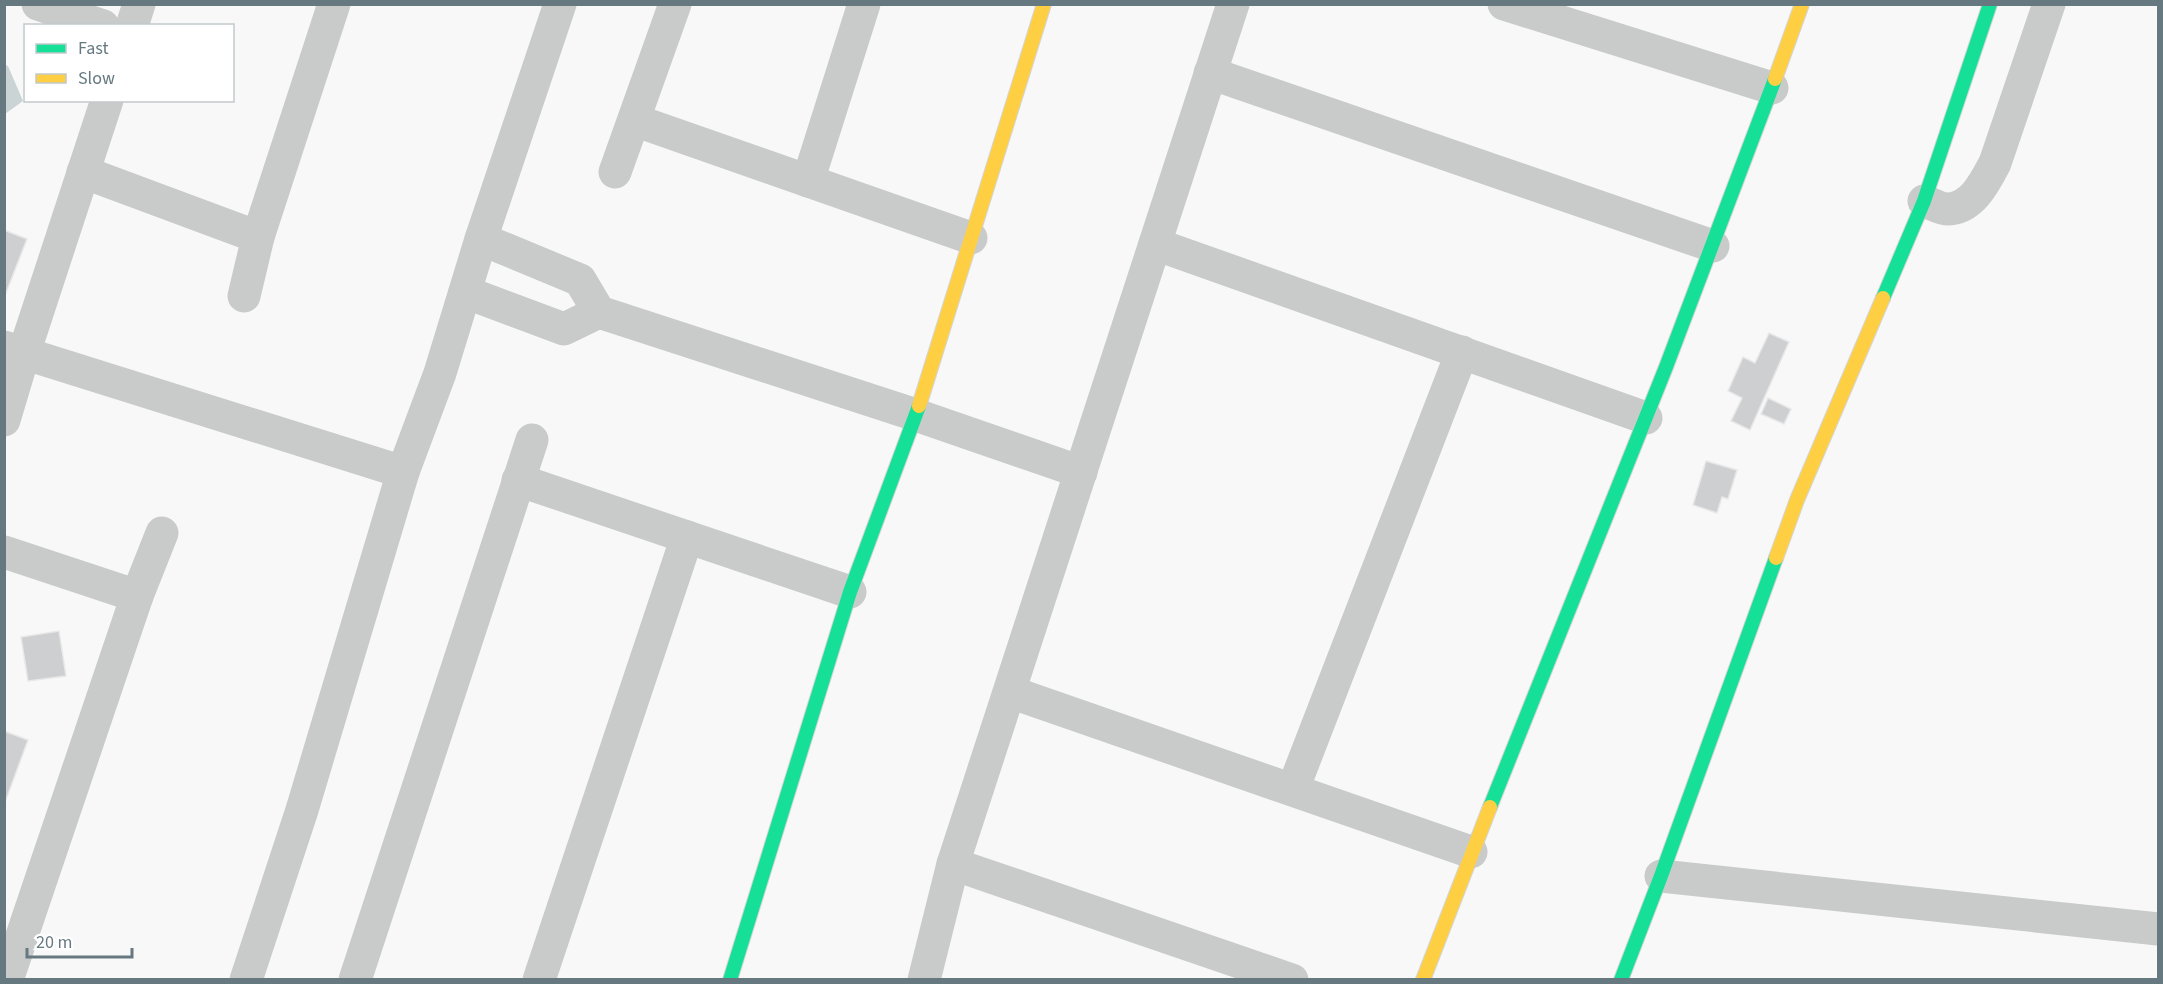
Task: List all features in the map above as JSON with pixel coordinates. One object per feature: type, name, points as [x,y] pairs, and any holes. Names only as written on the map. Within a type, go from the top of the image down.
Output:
[{"type":"street","points":[[38,4],[97,24]]},
{"type":"street","points":[[133,24],[139,4]]},
{"type":"street","points":[[244,296],[258,237],[334,4]]},
{"type":"street","points":[[246,980],[302,810],[403,472],[440,373],[481,239],[560,4]]},
{"type":"street","points":[[615,172],[675,4]]},
{"type":"street","points":[[808,181],[864,4]]},
{"type":"street","points":[[730,980],[850,592],[916,415],[1044,4]]},
{"type":"street","points":[[924,980],[953,864],[1233,4]]},
{"type":"street","points":[[1504,4],[1772,88]]},
{"type":"street","points":[[1423,980],[1471,852],[1713,246],[1802,4]]},
{"type":"street","points":[[1621,980],[1797,500],[1924,201],[1990,4]]},
{"type":"street","points":[[1924,201],[1947,209],[1964,204],[1982,188],[1995,163],[2049,4]]},
{"type":"street","points":[[1210,73],[1713,246]]},
{"type":"street","points":[[4,420],[14,350],[83,172],[106,102]]},
{"type":"street","points":[[634,120],[971,238]]},
{"type":"street","points":[[83,172],[258,237]]},
{"type":"street","points":[[481,239],[580,280],[599,312],[916,415],[1081,472]]},
{"type":"street","points":[[1155,244],[1646,418]]},
{"type":"street","points":[[465,292],[564,329],[599,312]]},
{"type":"street","points":[[14,350],[403,472]]},
{"type":"street","points":[[1293,789],[1462,352]]},
{"type":"street","points":[[355,980],[532,440]]},
{"type":"street","points":[[519,480],[850,592]]},
{"type":"street","points":[[7,980],[137,596],[162,533]]},
{"type":"street","points":[[539,980],[687,537]]},
{"type":"street","points":[[4,552],[137,596]]},
{"type":"street","points":[[1010,692],[1471,852]]},
{"type":"street","points":[[953,864],[1292,980]]},
{"type":"street","points":[[1661,876],[2158,929]]},
{"type":"shaded area","points":[[5,65],[8,66],[23,101],[5,114]]},
{"type":"building","points":[[4,230],[27,239],[4,298]]},
{"type":"building","points":[[1769,333],[1789,342],[1750,430],[1731,421],[1742,398],[1728,391],[1743,357],[1755,363]]},
{"type":"building","points":[[1768,398],[1791,409],[1784,424],[1761,414]]},
{"type":"building","points":[[1706,461],[1737,470],[1728,499],[1722,497],[1717,513],[1693,505]]},
{"type":"building","points":[[59,631],[66,676],[28,681],[21,637]]},
{"type":"building","points":[[4,731],[28,740],[4,805]]},
{"type":"traffic: fast","points":[[1883,298],[1924,201],[1990,4]]},
{"type":"traffic: fast","points":[[1490,807],[1666,367],[1775,79]]},
{"type":"traffic: fast","points":[[730,980],[850,592],[919,406]]},
{"type":"traffic: fast","points":[[1621,980],[1776,558]]},
{"type":"traffic: slow","points":[[919,406],[1044,4]]},
{"type":"traffic: slow","points":[[1775,79],[1802,4]]},
{"type":"traffic: slow","points":[[1776,558],[1797,500],[1883,298]]},
{"type":"traffic: slow","points":[[1423,980],[1490,807]]}]
